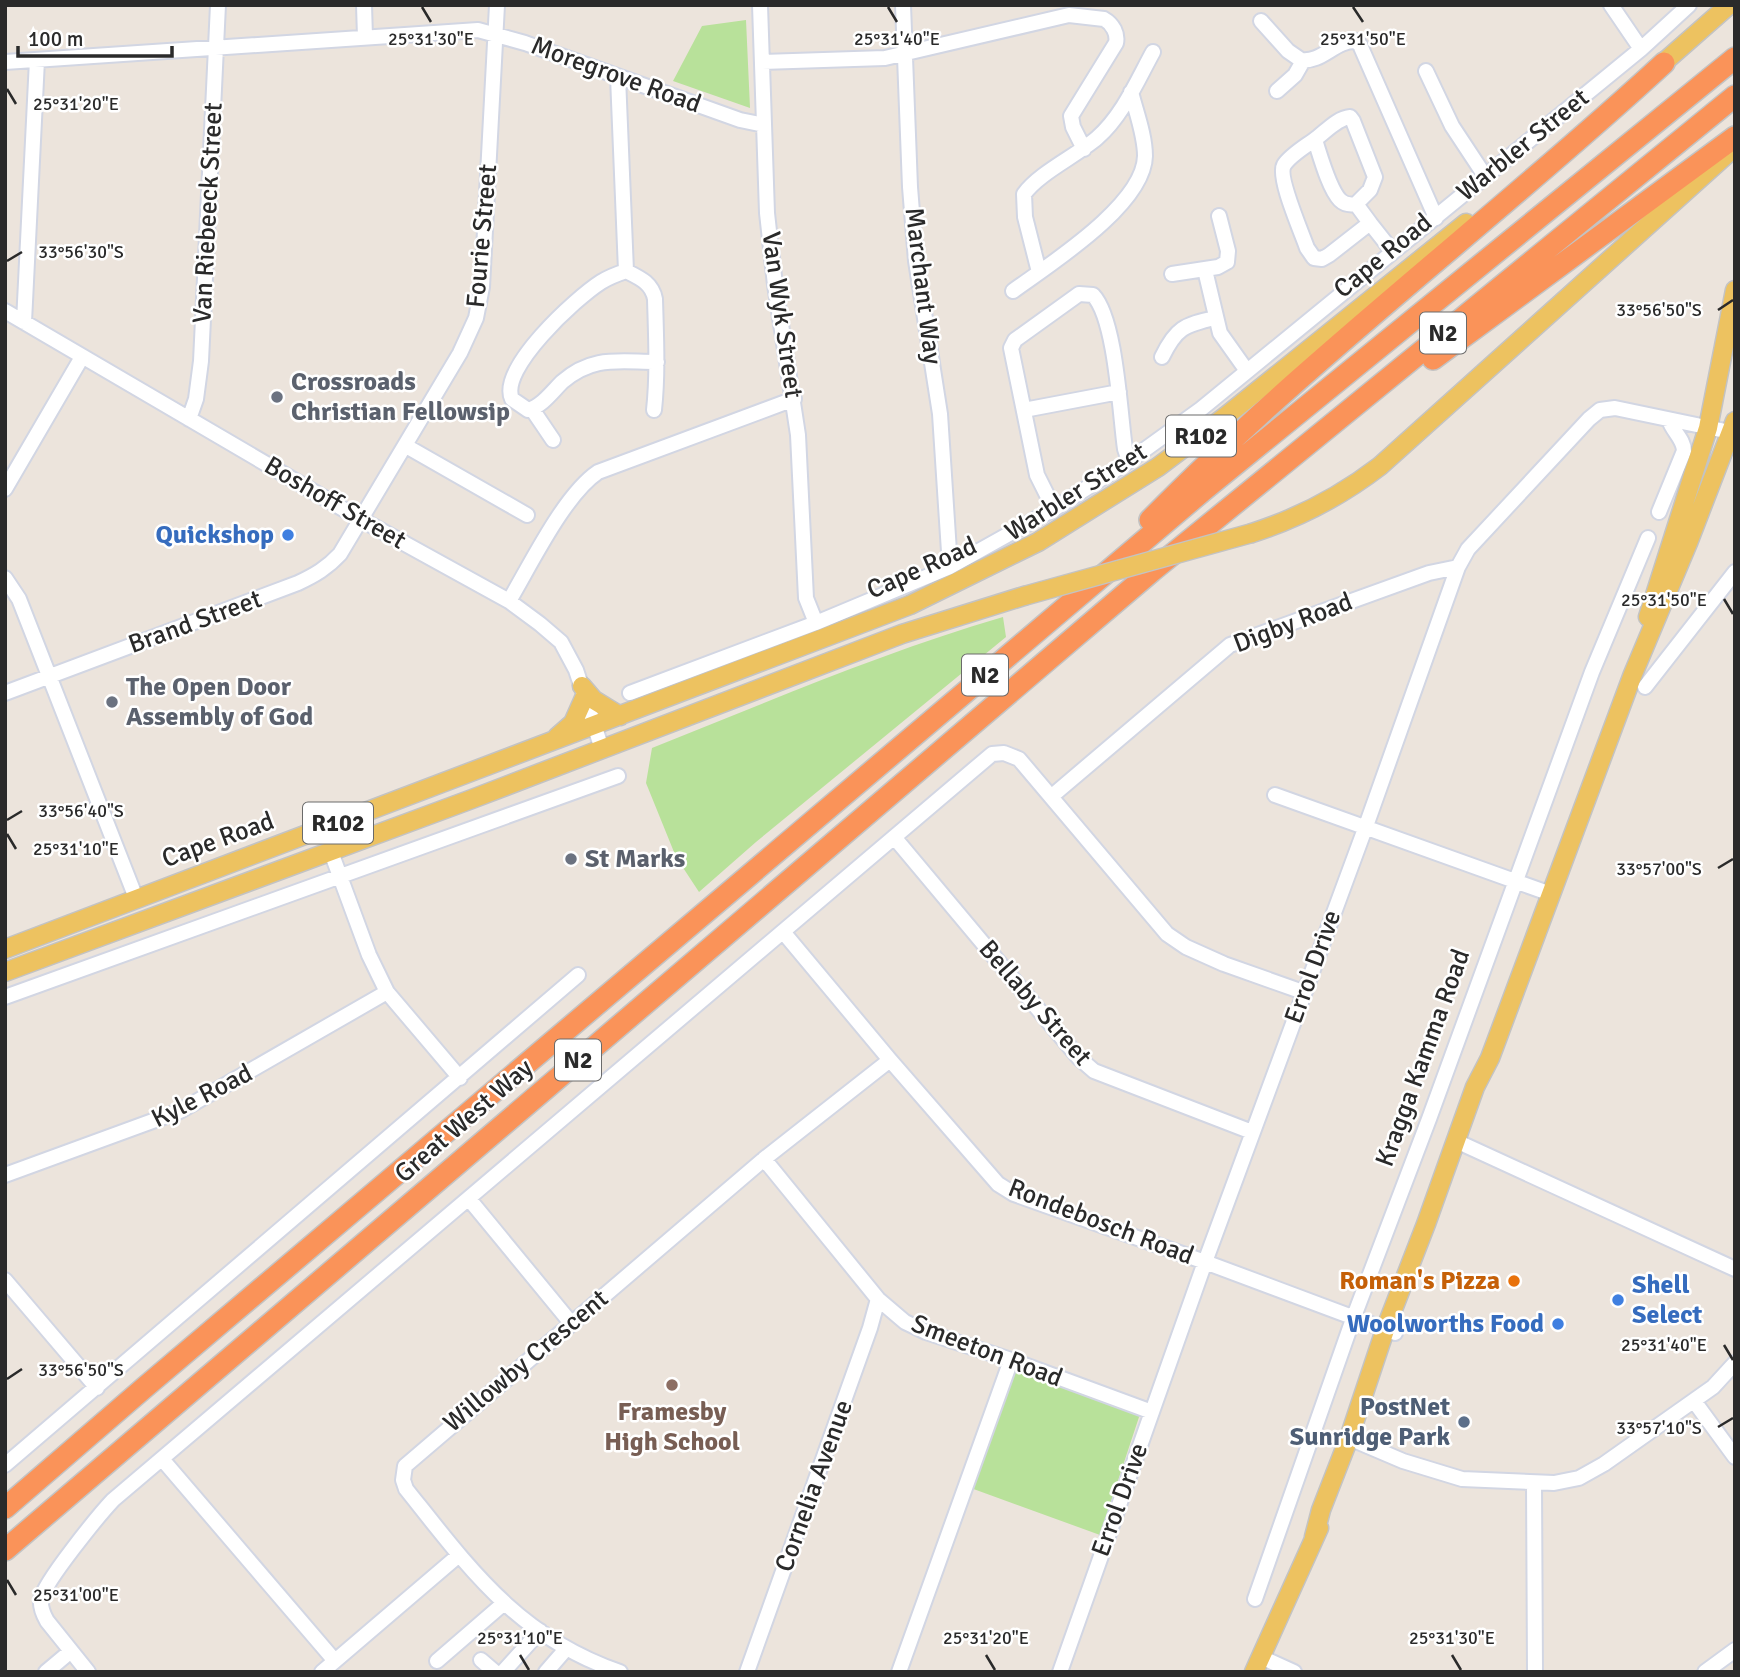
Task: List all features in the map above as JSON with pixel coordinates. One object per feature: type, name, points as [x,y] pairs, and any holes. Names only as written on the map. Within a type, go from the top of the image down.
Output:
[{"type":"highway","name":"N2","points":[[1060,611],[1215,481],[1735,58]]},
{"type":"highway","points":[[1060,611],[1209,460],[1265,408],[1602,121],[1664,64]]},
{"type":"highway","name":"N2","points":[[1152,571],[1735,96]]},
{"type":"highway","points":[[1152,571],[1416,371],[1735,137]]},
{"type":"highway","name":"Great West Way","points":[[5,1550],[1152,571]]},
{"type":"highway","name":"Great West Way","points":[[5,1508],[1060,611]]},
{"type":"highway","points":[[5,1497],[144,1388]]},
{"type":"main road","name":"Cape Road","points":[[5,949],[917,602],[1013,556],[1111,498],[1226,416],[1664,64],[1729,5]]},
{"type":"main road","name":"Cape Road","points":[[5,972],[331,852],[908,632],[1024,596],[1252,533],[1314,509],[1380,466],[1735,147]]},
{"type":"main road","points":[[1639,681],[1656,586],[1709,428],[1735,290]]},
{"type":"main road","points":[[1258,1664],[1314,1537],[1328,1513],[1390,1331],[1551,894],[1639,681],[1688,543],[1733,429]]},
{"type":"main road","points":[[549,743],[573,723],[583,691],[620,716]]},
{"type":"street","name":"Van Riebeeck Street","points":[[189,419],[196,399],[201,361],[218,5]]},
{"type":"street","points":[[363,5],[365,37]]},
{"type":"street","name":"Fourie Street","points":[[362,520],[460,353],[480,305],[497,5]]},
{"type":"street","name":"Van Wyk Street","points":[[760,5],[767,213],[794,399],[806,598],[816,623]]},
{"type":"street","name":"Marchant Way","points":[[903,5],[910,187],[916,261],[940,414],[950,567]]},
{"type":"street","points":[[1611,5],[1640,49]]},
{"type":"street","name":"Warbler Street","points":[[630,694],[816,623],[950,567],[1054,509],[1129,461],[1201,409],[1436,218],[1640,49],[1689,5]]},
{"type":"street","points":[[762,62],[885,58],[1069,15],[1104,19],[1110,22],[1117,38],[1111,53],[1071,116],[1073,127],[1084,149]]},
{"type":"street","points":[[1261,22],[1288,51],[1303,61],[1316,59],[1348,41],[1356,41],[1360,45],[1436,218]]},
{"type":"street","name":"Moregrove Road","points":[[5,62],[215,50],[469,30],[495,33],[740,120],[764,125]]},
{"type":"street","points":[[1039,272],[1025,217],[1024,194],[1032,185],[1084,149],[1108,127],[1153,52]]},
{"type":"street","points":[[24,322],[37,60]]},
{"type":"street","points":[[1277,91],[1295,75],[1303,61]]},
{"type":"street","points":[[1426,71],[1451,126],[1485,176]]},
{"type":"street","points":[[618,77],[626,271]]},
{"type":"street","points":[[1013,291],[1093,231],[1130,195],[1136,185],[1145,157],[1131,92]]},
{"type":"street","points":[[1315,140],[1338,198],[1348,205],[1356,204],[1374,184],[1376,177],[1350,117],[1342,118],[1284,165],[1282,173],[1310,255],[1318,260],[1329,256],[1370,223]]},
{"type":"street","points":[[1356,204],[1393,252]]},
{"type":"street","points":[[1172,274],[1223,265],[1229,258],[1219,216]]},
{"type":"street","points":[[1205,270],[1215,318],[1227,344],[1247,371]]},
{"type":"street","points":[[626,271],[648,283],[653,292],[657,362],[654,410]]},
{"type":"street","points":[[553,440],[532,410],[524,409],[509,393],[511,380],[533,345],[587,293],[602,281],[626,271]]},
{"type":"street","points":[[1054,509],[1039,482],[1011,353],[1012,344],[1084,293],[1093,295],[1100,306],[1112,348],[1125,449],[1129,461]]},
{"type":"street","name":"Boshoff Street","points":[[5,311],[362,520],[509,601],[555,635],[576,670],[602,749]]},
{"type":"street","points":[[1162,357],[1169,341],[1183,326],[1215,318]]},
{"type":"street","points":[[5,489],[82,357]]},
{"type":"street","points":[[532,410],[567,378],[589,364],[657,362]]},
{"type":"street","points":[[1024,410],[1119,392]]},
{"type":"street","points":[[509,601],[566,505],[588,479],[598,472],[794,399]]},
{"type":"street","name":"Errol Drive","points":[[1060,1672],[1252,1132],[1458,568],[1468,549],[1600,410],[1615,408],[1709,428],[1733,429]]},
{"type":"street","points":[[1659,512],[1684,451],[1682,441],[1671,426],[1670,420]]},
{"type":"street","points":[[406,446],[527,515]]},
{"type":"street","name":"Brand Street","points":[[5,693],[317,574],[340,554],[362,520]]},
{"type":"street","name":"Kragga Kamma Road","points":[[1255,1599],[1353,1319],[1592,672],[1647,538]]},
{"type":"street","name":"Digby Road","points":[[1052,796],[1230,645],[1429,573],[1458,568]]},
{"type":"street","points":[[1639,681],[1735,572]]},
{"type":"street","points":[[5,578],[19,599],[136,898]]},
{"type":"street","points":[[88,1672],[47,1621],[42,1612],[41,1600],[99,1515],[134,1482],[992,754],[1004,753],[1019,759],[1175,940],[1224,964],[1303,992]]},
{"type":"street","points":[[5,997],[618,776]]},
{"type":"street","points":[[1275,795],[1551,894]]},
{"type":"street","name":"Bellaby Street","points":[[894,837],[1079,1058],[1094,1071],[1252,1132]]},
{"type":"street","points":[[331,852],[369,955],[387,992],[460,1078]]},
{"type":"street","name":"Rondebosch Road","points":[[784,933],[998,1184],[1014,1194],[1390,1331]]},
{"type":"street","name":"Great West Way","points":[[5,1465],[578,975]]},
{"type":"street","name":"Kyle Road","points":[[5,1175],[180,1111],[387,992]]},
{"type":"street","name":"Willowby Crescent","points":[[620,1672],[590,1667],[503,1604],[406,1489],[403,1480],[405,1466],[764,1159],[890,1060]]},
{"type":"street","points":[[1461,1142],[1735,1269]]},
{"type":"street","name":"Smeeton Road","points":[[764,1159],[878,1299],[905,1322],[926,1332],[1152,1412]]},
{"type":"street","points":[[468,1199],[570,1323]]},
{"type":"street","points":[[5,1280],[97,1388]]},
{"type":"street","name":"Cornelia Avenue","points":[[747,1672],[878,1299]]},
{"type":"street","points":[[899,1672],[1011,1360]]},
{"type":"street","points":[[1354,1441],[1452,1478],[1563,1482],[1592,1472],[1722,1380],[1735,1363]]},
{"type":"street","points":[[1694,1401],[1735,1457]]},
{"type":"street","points":[[162,1459],[335,1661]]},
{"type":"street","points":[[1534,1483],[1535,1672]]},
{"type":"street","points":[[322,1672],[459,1555]]},
{"type":"street","points":[[437,1661],[503,1604]]},
{"type":"street","points":[[503,1672],[540,1631]]},
{"type":"street","points":[[546,1672],[566,1648]]},
{"type":"street","points":[[1704,1672],[1735,1650]]},
{"type":"street","points":[[46,1672],[71,1651]]},
{"type":"street","points":[[481,1660],[495,1672]]},
{"type":"street","points":[[1258,1664],[1294,1672]]},
{"type":"green space","points":[[746,20],[750,108],[673,81],[702,26]]},
{"type":"green space","points":[[1003,617],[1006,637],[699,892],[676,857],[646,783],[652,748],[870,662]]},
{"type":"green space","points":[[1013,1367],[1141,1411],[1100,1535],[968,1487]]},
{"type":"place","name":"Crossroads Christian Fellowsip","points":[[277,397]]},
{"type":"place","name":"Quickshop","points":[[288,535]]},
{"type":"place","name":"The Open Door Assembly of God","points":[[112,702]]},
{"type":"place","name":"St Marks","points":[[571,859]]},
{"type":"place","name":"Roman's Pizza","points":[[1514,1281]]},
{"type":"place","name":"Shell Select","points":[[1618,1300]]},
{"type":"place","name":"Woolworths Food","points":[[1558,1324]]},
{"type":"place","name":"Framesby High School","points":[[672,1385]]},
{"type":"place","name":"PostNet Sunridge Park","points":[[1464,1422]]}]
